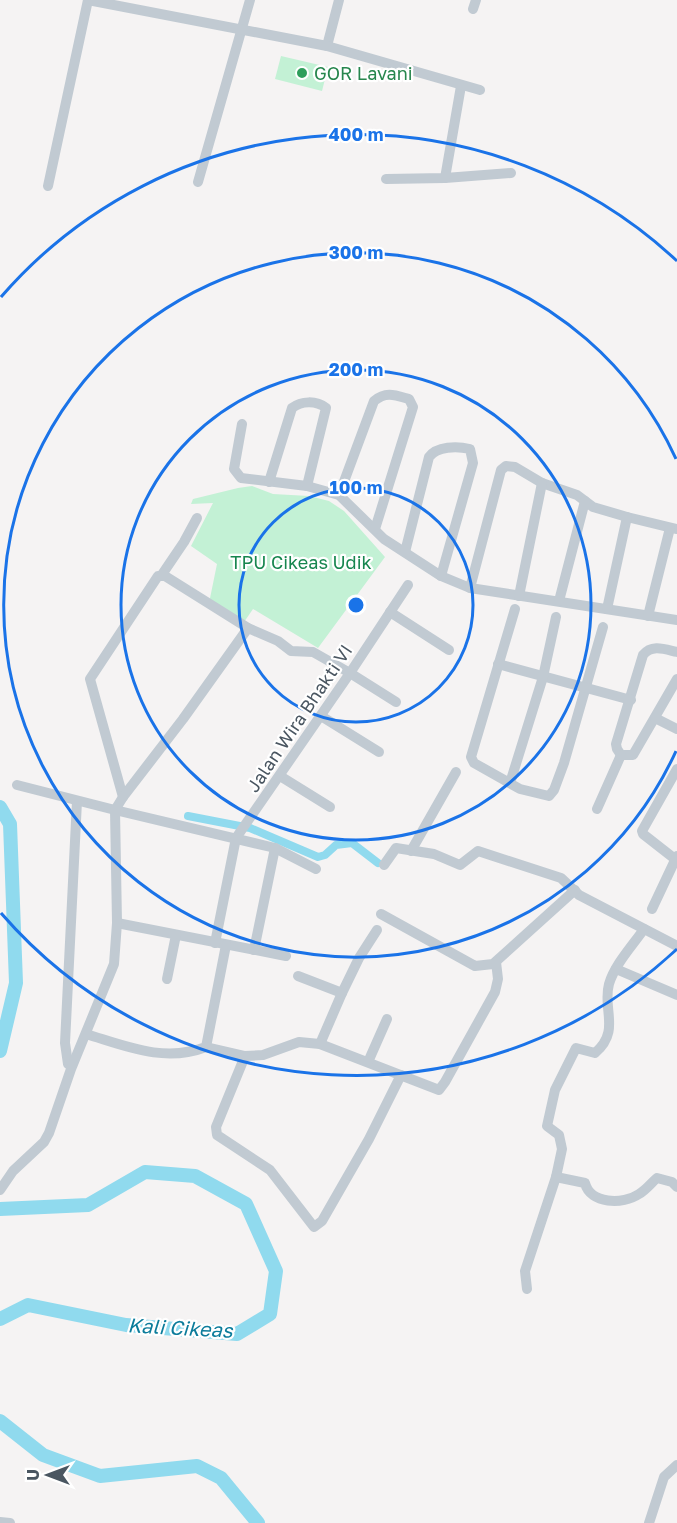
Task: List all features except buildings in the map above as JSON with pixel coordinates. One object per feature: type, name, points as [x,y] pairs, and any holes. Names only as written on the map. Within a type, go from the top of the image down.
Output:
[{"type":"street","points":[[48,186],[87,0],[327,46],[480,90]]},
{"type":"street","points":[[198,182],[250,0]]},
{"type":"street","points":[[327,46],[339,0]]},
{"type":"street","points":[[445,178],[461,86]]},
{"type":"street","points":[[386,179],[445,178],[511,173]]},
{"type":"street","points":[[339,495],[374,401],[381,395],[390,394],[409,399],[413,407],[375,529]]},
{"type":"street","points":[[269,482],[292,408],[305,402],[320,403],[326,408],[307,486]]},
{"type":"street","points":[[242,424],[234,470],[241,478],[307,486],[339,495],[384,539],[441,576],[470,588],[677,620]]},
{"type":"street","points":[[405,552],[429,457],[434,451],[459,447],[470,449],[473,463],[441,576]]},
{"type":"street","points":[[470,588],[501,471],[505,466],[509,466],[523,471],[542,483],[567,490],[593,507],[674,529],[648,616]]},
{"type":"street","points":[[519,596],[542,483]]},
{"type":"street","points":[[559,601],[585,501]]},
{"type":"street","points":[[608,609],[622,531],[627,517]]},
{"type":"street","points":[[123,797],[90,679],[157,576],[161,576],[184,542],[197,518]]},
{"type":"street","points":[[161,576],[176,582],[248,628],[278,641],[291,651],[313,652],[396,702]]},
{"type":"street","name":"Jalan Wira Bhakti VI","points":[[241,831],[280,777],[408,585]]},
{"type":"street","points":[[514,609],[471,757],[474,763],[520,789],[549,796],[554,790],[564,763],[603,627]]},
{"type":"street","points":[[390,612],[449,650]]},
{"type":"street","points":[[510,783],[543,677],[556,617]]},
{"type":"street","points":[[2,1186],[24,1159],[44,1142],[49,1133],[71,1070],[111,974],[117,923],[115,810],[248,628]]},
{"type":"street","points":[[677,652],[654,648],[647,650],[643,655],[616,744],[621,754],[633,755],[677,678]]},
{"type":"street","points":[[498,664],[631,700]]},
{"type":"street","points":[[321,716],[379,752]]},
{"type":"street","points":[[655,717],[677,729]]},
{"type":"street","points":[[597,809],[621,754]]},
{"type":"street","points":[[652,909],[676,858],[642,831],[677,769]]},
{"type":"street","points":[[411,851],[456,772]]},
{"type":"street","points":[[280,777],[330,807]]},
{"type":"street","points":[[17,784],[115,810],[241,831],[315,869]]},
{"type":"street","points":[[68,1064],[64,1043],[77,801]]},
{"type":"street","points":[[206,1047],[241,831]]},
{"type":"street","points":[[254,950],[275,848]]},
{"type":"street","points":[[384,865],[396,848],[434,854],[460,865],[478,851],[561,878],[579,895],[677,946]]},
{"type":"street","points":[[381,914],[475,966],[489,966],[526,936],[575,890]]},
{"type":"street","points":[[117,923],[286,956]]},
{"type":"street","points":[[527,1289],[525,1271],[556,1177],[562,1149],[559,1135],[547,1126],[555,1090],[576,1048],[595,1053],[603,1046],[611,1020],[609,982],[644,929]]},
{"type":"street","points":[[320,1044],[359,958],[377,930]]},
{"type":"street","points":[[167,979],[176,935]]},
{"type":"street","points":[[86,1034],[152,1054],[197,1050],[206,1047],[245,1056],[263,1055],[299,1042],[320,1044],[439,1090],[446,1082],[495,992],[498,979],[496,962]]},
{"type":"street","points":[[616,969],[677,995]]},
{"type":"street","points":[[298,976],[342,993]]},
{"type":"street","points":[[368,1062],[387,1019]]},
{"type":"street","points":[[245,1056],[216,1127],[217,1135],[270,1170],[314,1227],[322,1221],[369,1140],[401,1075]]},
{"type":"street","points":[[556,1177],[585,1183],[592,1195],[612,1202],[638,1196],[657,1178],[672,1182],[677,1187]]},
{"type":"street","points":[[649,1523],[664,1477],[677,1465]]},
{"type":"street","points":[[0,1522],[10,1523]]},
{"type":"green space","name":"GOR Lavani","points":[[281,56],[328,67],[322,91],[275,79]]},
{"type":"green space","name":"TPU Cikeas Udik","points":[[252,486],[273,494],[309,496],[329,501],[344,511],[385,557],[318,648],[253,609],[242,625],[208,608],[217,564],[191,546],[213,503],[191,504],[193,499]]},
{"type":"waterway","name":"Kali Cikeas","points":[[0,807],[10,824],[16,983],[0,1051]]},
{"type":"waterway","points":[[188,816],[250,828],[318,857],[325,855],[336,845],[352,843],[378,863]]},
{"type":"waterway","name":"Kali Cikeas","points":[[0,1209],[88,1205],[145,1172],[195,1176],[246,1204],[276,1271],[270,1314],[237,1334],[126,1325],[28,1305],[0,1319]]},
{"type":"waterway","name":"Kali Cikeas","points":[[0,1421],[43,1455],[100,1476],[197,1466],[221,1478],[258,1523]]},
{"type":"place","name":"GOR Lavani","points":[[302,73]]}]
